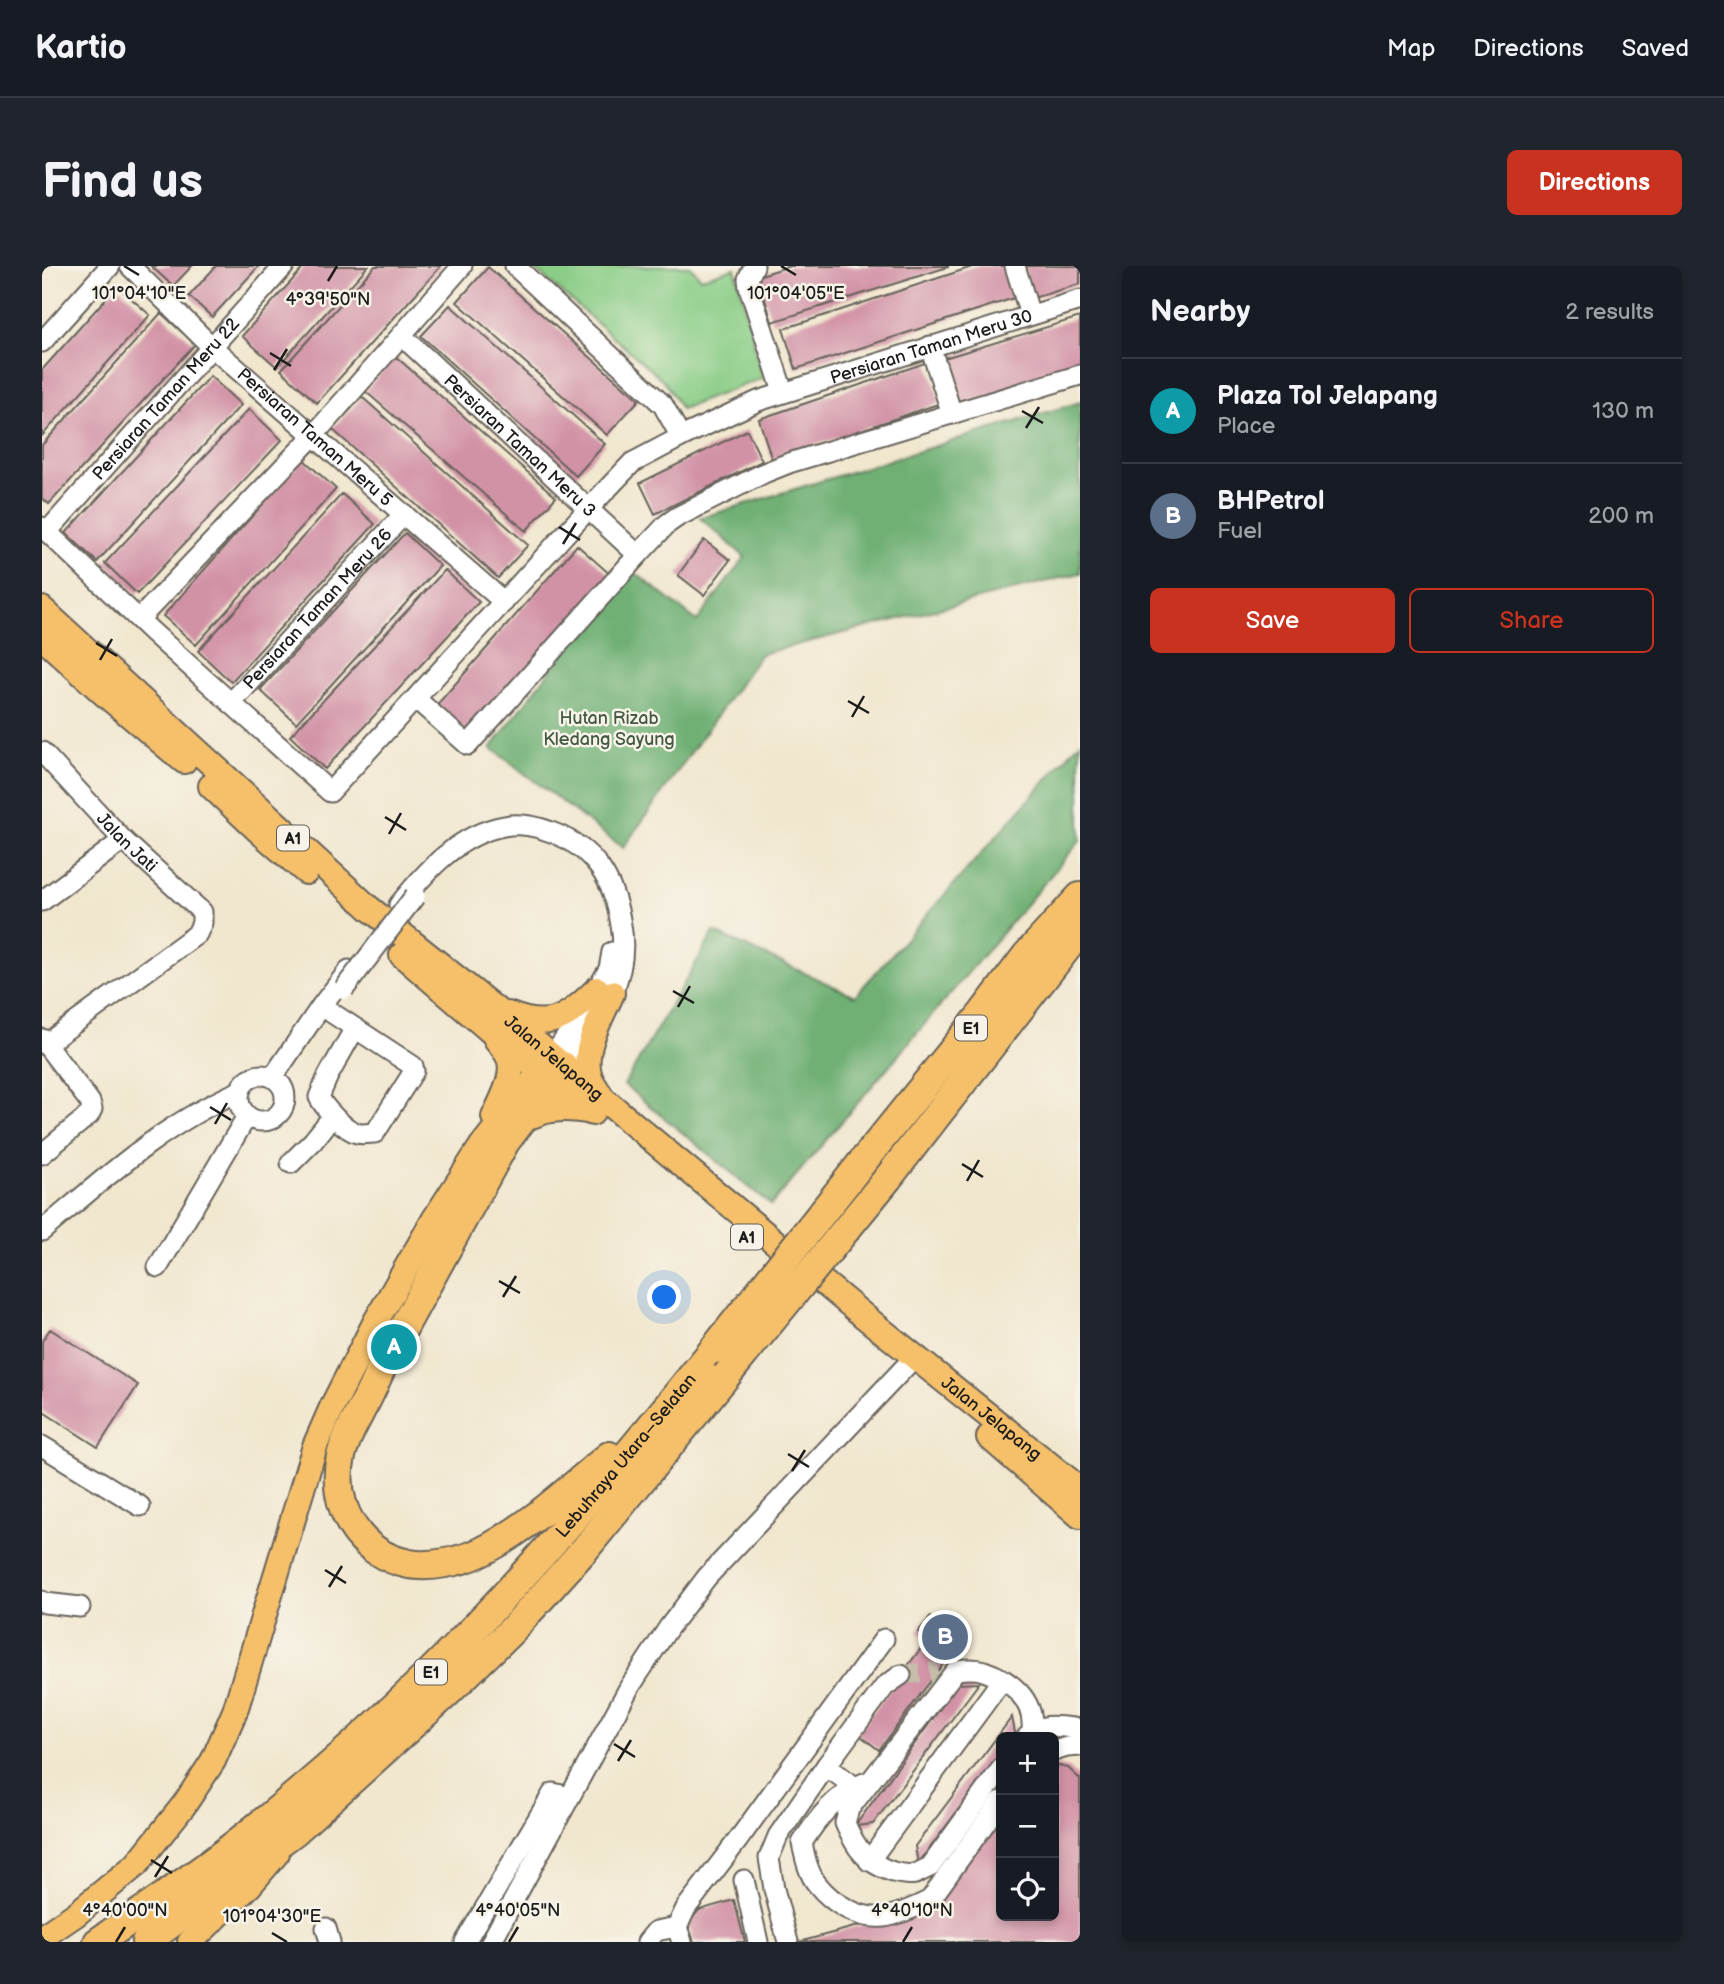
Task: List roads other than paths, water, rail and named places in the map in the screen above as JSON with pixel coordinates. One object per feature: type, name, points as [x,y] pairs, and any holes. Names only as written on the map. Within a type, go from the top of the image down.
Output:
[{"type":"highway","name":"Lebuhraya Utara–Selatan","points":[[98,1942],[222,1854],[327,1769],[423,1679],[519,1582],[685,1386],[1027,955],[1080,897]]},
{"type":"highway","name":"Lebuhraya Utara–Selatan","points":[[146,1942],[295,1831],[445,1695],[512,1630],[585,1549],[888,1178],[1080,931]]},
{"type":"highway","points":[[401,1332],[505,1142],[552,1068]]},
{"type":"highway","points":[[522,1119],[533,1112],[553,1107],[597,1106]]},
{"type":"highway","points":[[385,1360],[348,1432],[338,1477],[341,1501],[349,1524],[370,1548],[412,1565],[449,1563],[480,1552],[514,1533],[614,1452],[685,1386]]},
{"type":"main road","name":"Jalan Jelapang","points":[[42,609],[491,1018]]},
{"type":"main road","name":"Jalan Jelapang","points":[[42,637],[182,759],[260,832],[552,1068],[1080,1516]]},
{"type":"main road","points":[[42,1937],[76,1914],[137,1864],[184,1805],[214,1761],[235,1711],[314,1447],[376,1321],[435,1219],[481,1147],[504,1096],[510,1073],[510,1060],[491,1018],[551,1021],[574,1011],[605,991]]},
{"type":"main road","points":[[597,1106],[588,1063],[605,991]]},
{"type":"main road","points":[[481,1147],[552,1068]]},
{"type":"main road","name":"Jalan Jelapang","points":[[597,1106],[1080,1489]]},
{"type":"main road","points":[[190,1942],[250,1885],[295,1831]]},
{"type":"street","points":[[42,342],[110,266]]},
{"type":"street","name":"Persiaran Taman Meru 5","points":[[130,266],[212,347],[504,602]]},
{"type":"street","name":"Persiaran Taman Meru 22","points":[[45,529],[284,266]]},
{"type":"street","points":[[139,619],[313,436],[462,266]]},
{"type":"street","points":[[515,266],[663,405],[681,437]]},
{"type":"street","points":[[754,266],[748,279],[783,392]]},
{"type":"street","points":[[1015,266],[1030,315]]},
{"type":"street","name":"Persiaran Taman Meru 30","points":[[231,703],[330,792],[632,463],[758,401],[1080,300]]},
{"type":"street","name":"Persiaran Taman Meru 3","points":[[402,336],[638,555]]},
{"type":"street","points":[[930,346],[952,414]]},
{"type":"street","points":[[416,699],[468,745],[638,555],[677,517],[789,463],[1080,375]]},
{"type":"street","name":"Persiaran Taman Meru 26","points":[[231,703],[404,514]]},
{"type":"street","points":[[45,529],[231,703]]},
{"type":"street","name":"Jalan Jati","points":[[43,754],[123,841],[202,912],[202,923],[197,934],[44,1042]]},
{"type":"street","points":[[277,1080],[321,1006],[428,871],[464,841],[505,825],[531,826],[569,839],[599,865],[612,888],[617,904],[623,940],[618,982],[605,991],[552,1068]]},
{"type":"street","points":[[277,1080],[415,897],[458,854],[488,837],[530,833],[564,845],[584,859],[593,870],[606,894],[612,917],[614,938],[605,991]]},
{"type":"street","points":[[42,901],[123,841]]},
{"type":"street","points":[[329,1011],[355,1028],[413,1066],[414,1070],[375,1133],[358,1134],[333,1116],[319,1097],[355,1028]]},
{"type":"street","points":[[42,1154],[89,1115],[92,1109],[90,1102],[44,1042]]},
{"type":"street","points":[[267,1075],[277,1080],[284,1090],[284,1105],[276,1116],[261,1121],[247,1116],[240,1105],[240,1091],[247,1080],[267,1075]]},
{"type":"street","points":[[42,1231],[149,1142],[208,1105],[240,1091]]},
{"type":"street","points":[[158,1267],[247,1116]]},
{"type":"street","points":[[291,1163],[313,1142],[333,1116]]},
{"type":"street","points":[[491,1942],[629,1688],[669,1627],[707,1577],[906,1366]]},
{"type":"street","points":[[42,1446],[140,1506]]},
{"type":"street","points":[[42,1601],[80,1607]]},
{"type":"street","points":[[647,1942],[656,1931],[679,1934],[686,1908],[884,1639]]},
{"type":"street","points":[[996,1776],[930,1867],[914,1874],[898,1873],[878,1867],[869,1861],[853,1842],[845,1823],[849,1809],[863,1784],[947,1670],[982,1670],[1002,1680],[1025,1697],[1034,1717],[1030,1732]]},
{"type":"street","points":[[788,1942],[769,1858],[778,1836],[884,1686],[901,1675]]},
{"type":"street","points":[[869,1861],[1002,1680]]},
{"type":"street","points":[[1034,1732],[1048,1726],[1080,1729]]},
{"type":"street","points":[[1059,1749],[1080,1746]]},
{"type":"street","points":[[825,1766],[863,1784]]},
{"type":"street","points":[[863,1784],[824,1810],[802,1843],[806,1862],[816,1883],[831,1897],[861,1916],[883,1917],[915,1908],[930,1900],[996,1808]]},
{"type":"street","points":[[466,1942],[553,1793],[569,1797]]},
{"type":"street","points":[[744,1880],[758,1942]]},
{"type":"tunnel","points":[[901,1675],[938,1671]]},
{"type":"place","name":"Plaza Tol Jelapang","points":[[394,1347]]},
{"type":"place","name":"BHPetrol","points":[[945,1637]]},
{"type":"park label","name":"Hutan Rizab Kledang Sayung","points":[[609,728]]}]
